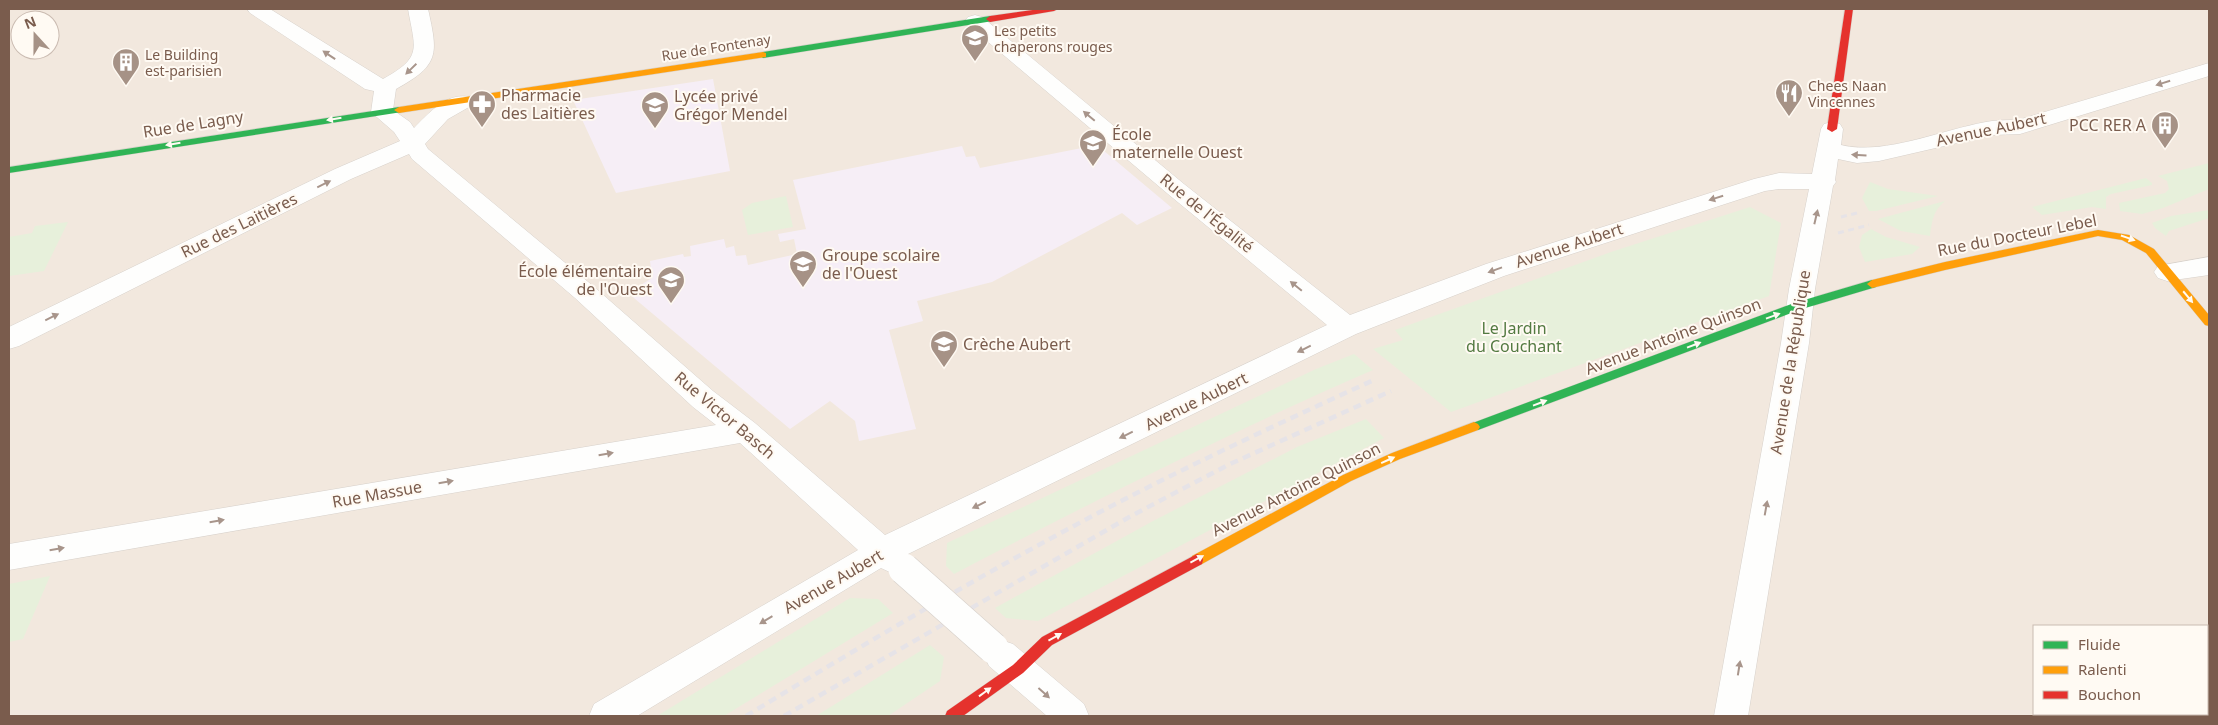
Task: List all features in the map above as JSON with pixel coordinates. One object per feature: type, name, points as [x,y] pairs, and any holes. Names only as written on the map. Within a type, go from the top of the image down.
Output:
[{"type":"street","points":[[258,9],[373,84],[386,86],[421,60],[425,50],[418,9]]},
{"type":"street","name":"Rue de Fontenay","points":[[382,112],[461,102],[1054,9]]},
{"type":"street","name":"Avenue de la République","points":[[1731,716],[1795,343],[1798,306],[1824,182],[1849,9]]},
{"type":"street","name":"Rue de l'Égalité","points":[[975,21],[1176,189],[1347,327]]},
{"type":"street","name":"Avenue Aubert","points":[[1831,139],[1857,156],[1879,154],[1961,134],[1992,128],[2020,126],[2209,69]]},
{"type":"street","points":[[382,112],[386,86]]},
{"type":"street","name":"Rue des Laitières","points":[[9,339],[343,174],[412,144],[440,114],[461,102]]},
{"type":"street","name":"Rue Victor Basch","points":[[382,112],[402,127],[420,154],[584,292],[703,399],[745,431],[1072,716]]},
{"type":"street","name":"Rue de Lagny","points":[[9,170],[382,112]]},
{"type":"street","name":"Avenue Aubert","points":[[606,716],[893,560],[1347,327],[1495,270],[1762,184],[1779,181],[1824,182]]},
{"type":"street","name":"Rue du Docteur Lebel","points":[[1798,306],[1862,286],[2098,233],[2114,234],[2138,242],[2150,252],[2209,322]]},
{"type":"street","points":[[2167,272],[2209,266]]},
{"type":"street","name":"Avenue Antoine Quinson","points":[[952,716],[1006,658],[1047,641],[1347,478],[1396,456],[1798,306]]},
{"type":"street","name":"Rue Massue","points":[[9,557],[745,431]]},
{"type":"shaded area","points":[[9,9],[2209,9],[2209,716],[9,716]]},
{"type":"shaded area","name":"Lycée privé Grégor Mendel","points":[[713,79],[730,171],[616,193],[573,100]]},
{"type":"shaded area","name":"Groupe scolaire de l'Ouest","points":[[1097,145],[1172,208],[1137,225],[1122,213],[992,282],[917,301],[923,321],[889,330],[916,429],[859,441],[855,421],[830,401],[790,429],[628,293],[652,278],[650,261],[683,254],[684,257],[691,256],[690,246],[724,239],[726,248],[734,246],[736,256],[746,255],[748,265],[797,254],[794,239],[780,242],[778,234],[806,229],[793,180],[962,146],[966,157],[975,156],[980,168]]},
{"type":"green space","points":[[2209,163],[2209,189],[2163,208],[2142,214],[2120,211],[2119,203],[2165,193],[2169,189],[2167,181],[2158,176]]},
{"type":"green space","points":[[2146,178],[2152,185],[2111,194],[2106,197],[2106,209],[2092,207],[2042,215],[2032,207]]},
{"type":"green space","points":[[1870,182],[1888,189],[1938,196],[1869,211],[1862,198]]},
{"type":"green space","points":[[786,196],[793,227],[748,235],[742,210],[752,203]]},
{"type":"green space","points":[[1945,201],[1932,221],[1930,236],[1901,231],[1878,219]]},
{"type":"green space","name":"Le Jardin du Couchant","points":[[1750,207],[1781,223],[1769,296],[1451,412],[1373,349],[1403,340],[1395,330],[1611,252]]},
{"type":"green space","points":[[2209,210],[2209,218],[2169,231],[2166,236],[2155,228],[2152,223],[2171,216]]},
{"type":"green space","points":[[68,222],[44,271],[9,276],[9,237],[32,233],[35,226]]},
{"type":"green space","points":[[1871,229],[1886,237],[1920,247],[1912,254],[1865,262],[1859,247],[1862,235]]},
{"type":"green space","points":[[1354,354],[1373,370],[1162,468],[954,574],[946,566],[947,543],[1316,369]]},
{"type":"green space","points":[[1366,419],[1384,438],[1038,621],[1006,618],[995,608],[1153,521],[1297,447]]},
{"type":"green space","points":[[50,576],[23,639],[9,642],[9,584]]},
{"type":"green space","points":[[850,598],[878,599],[893,613],[724,716],[657,716]]},
{"type":"green space","points":[[930,645],[944,657],[940,681],[888,716],[816,716]]},
{"type":"railway","points":[[1841,217],[1857,213]]},
{"type":"railway","points":[[1838,233],[1869,225]]},
{"type":"railway","points":[[746,716],[907,620],[1070,528],[1222,451],[1376,379]]},
{"type":"railway","points":[[784,716],[1131,516],[1228,465],[1391,391]]},
{"type":"traffic: fast","points":[[763,55],[990,19]]},
{"type":"traffic: fast","points":[[9,170],[399,110]]},
{"type":"traffic: fast","points":[[1474,427],[1798,306],[1872,284]]},
{"type":"traffic: slow","points":[[399,110],[763,55]]},
{"type":"traffic: slow","points":[[1872,284],[2098,233],[2132,240],[2150,251],[2209,322]]},
{"type":"traffic: slow","points":[[1197,560],[1347,478],[1396,456],[1474,427]]},
{"type":"traffic: jam","points":[[990,19],[1054,9]]},
{"type":"traffic: jam","points":[[1832,129],[1849,9]]},
{"type":"traffic: jam","points":[[952,716],[1018,669],[1047,641],[1197,560]]},
{"type":"place","name":"Les petits chaperons rouges","points":[[975,62]]},
{"type":"place","name":"Le Building est-parisien","points":[[126,86]]},
{"type":"place","name":"Chees Naan Vincennes","points":[[1789,117]]},
{"type":"place","name":"Pharmacie des Laitières","points":[[482,128]]},
{"type":"place","name":"Lycée privé Grégor Mendel","points":[[655,129]]},
{"type":"place","name":"PCC RER A","points":[[2165,149]]},
{"type":"place","name":"École maternelle Ouest","points":[[1093,167]]},
{"type":"place","name":"Groupe scolaire de l'Ouest","points":[[803,288]]},
{"type":"place","name":"École élémentaire de l'Ouest","points":[[671,304]]},
{"type":"place","name":"Crèche Aubert","points":[[944,368]]}]
